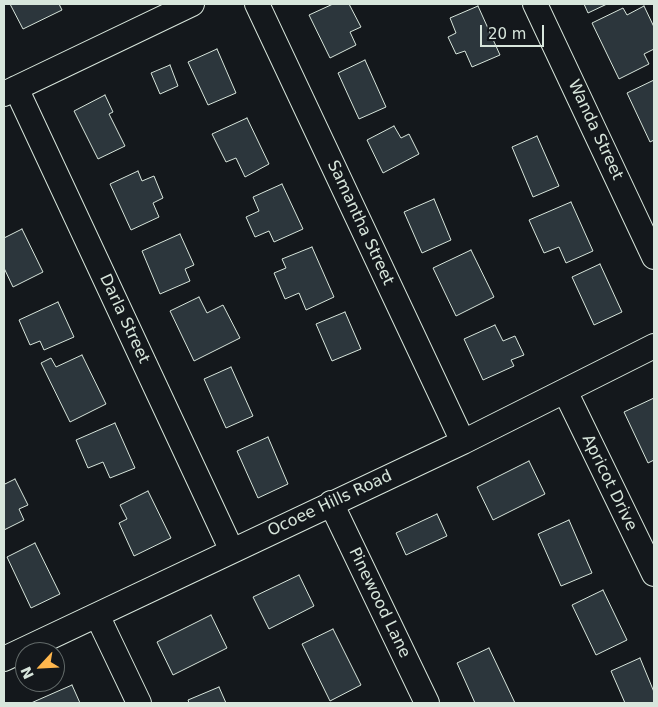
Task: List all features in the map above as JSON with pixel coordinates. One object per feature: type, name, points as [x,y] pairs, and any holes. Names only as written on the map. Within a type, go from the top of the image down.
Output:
[{"type":"street","points":[[10,91],[192,4]]},
{"type":"street","name":"Samantha Street","points":[[257,4],[463,442]]},
{"type":"street","name":"Wanda Street","points":[[535,4],[654,257]]},
{"type":"street","name":"Darla Street","points":[[10,91],[232,551]]},
{"type":"street","name":"Ocoee Hills Road","points":[[6,653],[97,615],[463,442],[654,346]]},
{"type":"street","name":"Apricot Drive","points":[[565,391],[654,574]]},
{"type":"street","name":"Pinewood Lane","points":[[331,503],[427,703]]},
{"type":"street","points":[[97,615],[139,703]]},
{"type":"building","points":[[10,4],[59,4],[62,10],[23,29]]},
{"type":"building","points":[[333,4],[349,4],[361,27],[350,32],[356,45],[330,58],[309,15]]},
{"type":"building","points":[[584,4],[607,4],[588,13]]},
{"type":"building","points":[[478,6],[500,55],[472,67],[465,51],[456,54],[448,37],[456,33],[450,18]]},
{"type":"building","points":[[644,6],[654,27],[654,49],[644,54],[649,64],[619,79],[592,23],[623,8],[627,15]]},
{"type":"building","points":[[217,49],[236,93],[208,105],[188,62]]},
{"type":"building","points":[[365,60],[386,107],[359,119],[338,73]]},
{"type":"building","points":[[170,65],[178,86],[160,94],[151,73]]},
{"type":"building","points":[[654,80],[654,140],[650,142],[627,93]]},
{"type":"building","points":[[105,95],[113,112],[109,114],[125,146],[98,159],[74,111]]},
{"type":"building","points":[[247,118],[269,164],[245,177],[236,158],[226,162],[212,134]]},
{"type":"building","points":[[394,126],[401,138],[409,134],[419,154],[383,173],[367,140]]},
{"type":"building","points":[[537,136],[559,186],[533,197],[512,147]]},
{"type":"building","points":[[138,171],[142,181],[154,176],[163,198],[153,203],[159,217],[131,230],[110,184]]},
{"type":"building","points":[[282,184],[303,229],[274,242],[269,231],[255,237],[246,217],[259,211],[253,197]]},
{"type":"building","points":[[434,199],[451,240],[422,253],[404,212]]},
{"type":"building","points":[[571,202],[593,251],[566,263],[559,247],[544,253],[529,220]]},
{"type":"building","points":[[22,229],[43,272],[13,287],[4,268],[4,238]]},
{"type":"building","points":[[180,234],[194,265],[185,269],[190,281],[160,294],[142,251]]},
{"type":"building","points":[[312,247],[334,297],[306,310],[299,293],[285,299],[274,273],[286,268],[282,259]]},
{"type":"building","points":[[471,250],[494,297],[456,316],[433,268]]},
{"type":"building","points":[[600,264],[622,312],[594,325],[572,277]]},
{"type":"building","points":[[199,297],[207,313],[223,305],[240,338],[194,361],[170,311]]},
{"type":"building","points":[[58,302],[74,337],[44,350],[40,341],[30,345],[19,320]]},
{"type":"building","points":[[345,312],[361,349],[332,361],[316,324]]},
{"type":"building","points":[[495,325],[503,341],[515,336],[524,355],[511,360],[514,366],[483,380],[464,339]]},
{"type":"building","points":[[82,355],[106,404],[70,422],[41,363],[51,358],[56,367]]},
{"type":"building","points":[[231,367],[253,416],[226,428],[204,379]]},
{"type":"building","points":[[654,398],[654,460],[648,463],[624,412]]},
{"type":"building","points":[[115,423],[135,468],[110,478],[103,462],[88,468],[76,440]]},
{"type":"building","points":[[268,437],[288,484],[258,498],[237,451]]},
{"type":"building","points":[[529,461],[545,494],[493,520],[477,487]]},
{"type":"building","points":[[15,479],[28,505],[19,509],[24,520],[4,530],[4,481],[5,484]]},
{"type":"building","points":[[148,491],[171,538],[134,556],[119,523],[127,519],[120,505]]},
{"type":"building","points":[[437,514],[447,536],[406,555],[396,533]]},
{"type":"building","points":[[569,520],[592,573],[561,586],[538,534]]},
{"type":"building","points":[[35,543],[60,594],[31,608],[7,557]]},
{"type":"building","points":[[299,575],[314,606],[269,629],[253,597]]},
{"type":"building","points":[[603,590],[627,640],[596,655],[572,605]]},
{"type":"building","points":[[211,615],[227,648],[173,675],[157,642]]},
{"type":"building","points":[[333,629],[361,685],[330,701],[302,644]]},
{"type":"building","points":[[489,648],[515,703],[475,703],[457,663]]},
{"type":"building","points":[[640,658],[654,692],[654,703],[625,703],[611,671]]},
{"type":"building","points":[[72,685],[80,703],[31,703],[56,692],[65,692],[65,688]]},
{"type":"building","points":[[219,687],[226,703],[189,703],[188,700]]}]
